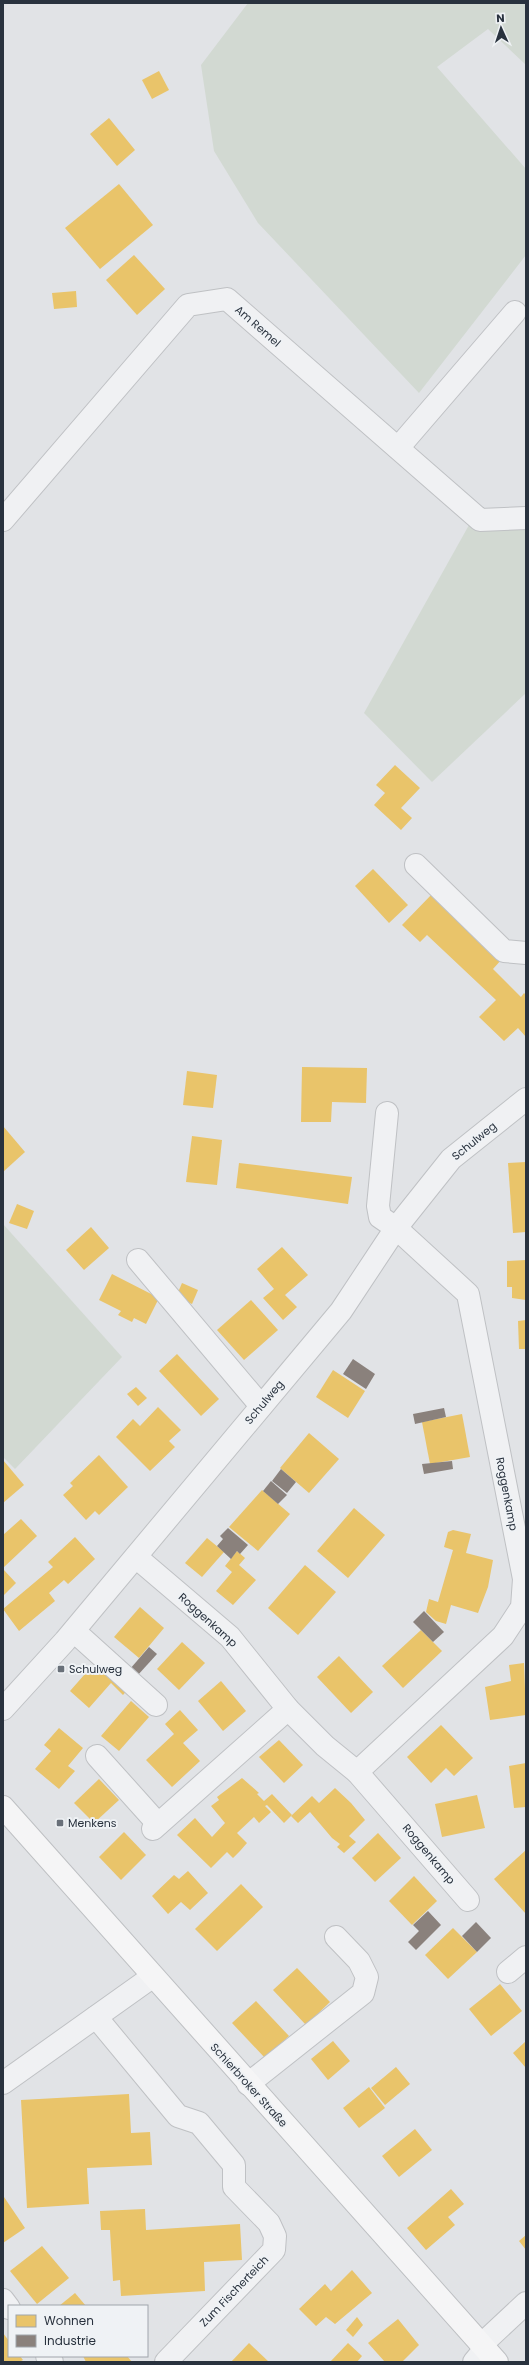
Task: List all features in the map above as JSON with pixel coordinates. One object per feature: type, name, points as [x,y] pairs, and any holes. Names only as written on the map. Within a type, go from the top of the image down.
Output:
[{"type":"main road","name":"Schierbroker Straße","points":[[3,1807],[152,1977],[383,2233],[484,2354]]},
{"type":"street","name":"Am Remel","points":[[5,515],[188,304],[227,299],[480,520],[526,518]]},
{"type":"street","points":[[398,448],[515,312]]},
{"type":"street","points":[[416,865],[504,951],[526,953]]},
{"type":"street","name":"Schulweg","points":[[3,1709],[74,1631],[341,1311],[396,1228],[451,1159],[526,1099]]},
{"type":"street","name":"Roggenkamp","points":[[357,1772],[503,1636],[524,1610],[524,1579],[519,1524],[468,1294],[396,1228],[380,1217],[378,1206],[387,1113]]},
{"type":"street","points":[[138,1260],[262,1406]]},
{"type":"street","name":"Roggenkamp","points":[[136,1557],[230,1637],[288,1709],[325,1746],[357,1772],[468,1900]]},
{"type":"street","points":[[74,1631],[156,1704]]},
{"type":"street","points":[[97,1756],[156,1826],[288,1709]]},
{"type":"street","points":[[248,2084],[363,1993],[367,1977],[359,1961],[336,1937]]},
{"type":"street","points":[[508,1972],[526,1957]]},
{"type":"street","points":[[3,2083],[152,1977]]},
{"type":"street","name":"Zum Fischerteich","points":[[96,2018],[178,2116],[199,2123],[234,2165],[234,2187],[269,2223],[276,2236],[274,2250],[166,2362]]},
{"type":"street","points":[[484,2354],[526,2303]]},
{"type":"shaded area","points":[[248,3],[526,3],[526,65],[488,29],[437,67],[526,169],[526,255],[419,393],[258,223],[214,151],[201,65]]},
{"type":"shaded area","points":[[469,525],[526,526],[526,693],[432,782],[364,713]]},
{"type":"shaded area","points":[[3,1224],[122,1357],[15,1469],[3,1457]]},
{"type":"building: Wohnen","points":[[159,71],[169,90],[152,99],[142,80]]},
{"type":"building: Wohnen","points":[[109,118],[135,150],[117,166],[90,134]]},
{"type":"building: Wohnen","points":[[119,184],[153,225],[100,269],[65,228]]},
{"type":"building: Wohnen","points":[[134,255],[165,289],[137,315],[106,280]]},
{"type":"building: Wohnen","points":[[76,291],[77,307],[54,309],[52,293]]},
{"type":"building: Wohnen","points":[[395,765],[420,788],[401,808],[412,818],[401,830],[374,805],[385,793],[376,785]]},
{"type":"building: Wohnen","points":[[373,869],[408,905],[389,923],[355,886]]},
{"type":"building: Wohnen","points":[[434,892],[502,959],[493,969],[521,997],[524,993],[526,995],[526,1037],[518,1028],[504,1041],[479,1017],[496,1000],[427,935],[420,942],[402,925]]},
{"type":"building: Wohnen","points":[[302,1067],[367,1068],[366,1103],[332,1102],[331,1122],[301,1122]]},
{"type":"building: Wohnen","points":[[187,1071],[217,1075],[213,1108],[183,1105]]},
{"type":"building: Wohnen","points":[[3,1126],[25,1152],[3,1172]]},
{"type":"building: Wohnen","points":[[192,1136],[222,1140],[217,1185],[186,1182]]},
{"type":"building: Wohnen","points":[[526,1162],[526,1232],[513,1233],[508,1163]]},
{"type":"building: Wohnen","points":[[239,1163],[352,1177],[348,1204],[236,1188]]},
{"type":"building: Wohnen","points":[[17,1204],[34,1211],[27,1229],[9,1223]]},
{"type":"building: Wohnen","points":[[91,1227],[109,1248],[84,1270],[66,1250]]},
{"type":"building: Wohnen","points":[[282,1247],[308,1275],[285,1295],[297,1307],[283,1320],[263,1298],[274,1289],[257,1269]]},
{"type":"building: Wohnen","points":[[526,1260],[526,1300],[512,1298],[512,1287],[507,1287],[507,1261]]},
{"type":"building: Wohnen","points":[[112,1274],[159,1298],[146,1324],[134,1318],[132,1322],[118,1315],[121,1311],[99,1300]]},
{"type":"building: Wohnen","points":[[182,1283],[198,1290],[192,1304],[176,1297]]},
{"type":"building: Wohnen","points":[[251,1300],[278,1330],[244,1360],[217,1330]]},
{"type":"building: Wohnen","points":[[526,1320],[526,1349],[519,1349],[518,1321]]},
{"type":"building: Wohnen","points":[[177,1354],[219,1399],[201,1416],[159,1371]]},
{"type":"building: Wohnen","points":[[333,1370],[365,1391],[348,1418],[316,1397]]},
{"type":"building: Wohnen","points":[[136,1387],[147,1398],[138,1406],[127,1394]]},
{"type":"building: Wohnen","points":[[158,1407],[181,1430],[169,1441],[175,1447],[150,1471],[116,1437],[133,1419],[140,1426]]},
{"type":"building: Wohnen","points":[[462,1414],[470,1457],[430,1464],[422,1422]]},
{"type":"building: Wohnen","points":[[309,1433],[339,1459],[309,1493],[280,1468]]},
{"type":"building: Wohnen","points":[[99,1455],[128,1487],[99,1515],[95,1511],[86,1520],[63,1495],[73,1486],[70,1483]]},
{"type":"building: Wohnen","points":[[3,1460],[24,1485],[3,1503]]},
{"type":"building: Wohnen","points":[[262,1490],[290,1514],[258,1551],[229,1527]]},
{"type":"building: Wohnen","points":[[354,1508],[385,1535],[348,1578],[317,1551]]},
{"type":"building: Wohnen","points":[[21,1519],[37,1536],[3,1568],[3,1535]]},
{"type":"building: Wohnen","points":[[453,1530],[471,1534],[466,1553],[493,1560],[488,1587],[478,1613],[451,1605],[446,1624],[436,1621],[426,1612],[429,1599],[438,1602],[453,1550],[444,1547],[448,1532]]},
{"type":"building: Wohnen","points":[[75,1537],[95,1559],[68,1584],[64,1580],[49,1593],[55,1601],[19,1631],[3,1609],[53,1567],[48,1562]]},
{"type":"building: Wohnen","points":[[207,1538],[224,1552],[202,1577],[185,1563]]},
{"type":"building: Wohnen","points":[[237,1551],[245,1558],[239,1565],[256,1580],[233,1605],[216,1591],[232,1572],[225,1566]]},
{"type":"building: Wohnen","points":[[305,1565],[336,1592],[298,1635],[268,1608]]},
{"type":"building: Wohnen","points":[[3,1569],[16,1583],[3,1596]]},
{"type":"building: Wohnen","points":[[140,1607],[164,1628],[139,1658],[114,1637]]},
{"type":"building: Wohnen","points":[[421,1630],[442,1651],[403,1688],[382,1666]]},
{"type":"building: Wohnen","points":[[182,1642],[205,1663],[179,1690],[157,1669]]},
{"type":"building: Wohnen","points":[[339,1656],[373,1692],[351,1713],[317,1677]]},
{"type":"building: Wohnen","points":[[524,1663],[526,1715],[490,1720],[485,1687],[511,1681],[509,1665]]},
{"type":"building: Wohnen","points":[[92,1666],[102,1675],[109,1668],[130,1687],[123,1695],[111,1683],[89,1708],[70,1691]]},
{"type":"building: Wohnen","points":[[221,1681],[246,1711],[223,1731],[198,1701]]},
{"type":"building: Wohnen","points":[[131,1701],[149,1717],[119,1751],[101,1736]]},
{"type":"building: Wohnen","points":[[180,1710],[198,1730],[183,1743],[200,1761],[172,1787],[146,1760],[174,1734],[165,1724]]},
{"type":"building: Wohnen","points":[[441,1725],[473,1758],[454,1776],[446,1768],[431,1783],[407,1757]]},
{"type":"building: Wohnen","points":[[59,1728],[83,1748],[68,1766],[75,1771],[59,1789],[35,1769],[51,1751],[44,1745]]},
{"type":"building: Wohnen","points":[[279,1740],[303,1765],[284,1783],[259,1757]]},
{"type":"building: Wohnen","points":[[526,1763],[526,1807],[514,1808],[509,1766]]},
{"type":"building: Wohnen","points":[[242,1778],[259,1793],[257,1794],[264,1801],[272,1794],[292,1815],[284,1823],[267,1805],[265,1806],[271,1812],[259,1823],[254,1817],[237,1833],[247,1843],[233,1858],[227,1852],[211,1868],[177,1835],[195,1818],[212,1837],[225,1823],[211,1806],[219,1800],[217,1797]]},
{"type":"building: Wohnen","points":[[99,1779],[119,1800],[94,1823],[74,1803]]},
{"type":"building: Wohnen","points":[[335,1788],[351,1803],[365,1820],[349,1836],[356,1842],[344,1853],[337,1847],[340,1844],[332,1838],[310,1812],[298,1823],[291,1816],[312,1796],[319,1803]]},
{"type":"building: Wohnen","points":[[477,1795],[485,1828],[442,1837],[435,1804]]},
{"type":"building: Wohnen","points":[[124,1832],[146,1855],[121,1880],[99,1857]]},
{"type":"building: Wohnen","points":[[378,1833],[401,1858],[375,1882],[352,1858]]},
{"type":"building: Wohnen","points":[[526,1850],[526,1914],[494,1879]]},
{"type":"building: Wohnen","points":[[188,1871],[208,1893],[190,1910],[181,1902],[168,1914],[152,1896],[174,1875],[179,1879]]},
{"type":"building: Wohnen","points":[[414,1876],[437,1901],[412,1925],[389,1901]]},
{"type":"building: Wohnen","points":[[241,1884],[263,1907],[217,1951],[195,1929]]},
{"type":"building: Wohnen","points":[[453,1928],[477,1952],[448,1979],[425,1955]]},
{"type":"building: Wohnen","points":[[297,1968],[330,2002],[306,2025],[273,1990]]},
{"type":"building: Wohnen","points":[[500,1984],[522,2011],[491,2036],[469,2009]]},
{"type":"building: Wohnen","points":[[256,2001],[289,2036],[265,2058],[232,2023]]},
{"type":"building: Wohnen","points":[[333,2041],[350,2061],[328,2080],[311,2059]]},
{"type":"building: Wohnen","points":[[526,2041],[526,2068],[513,2053]]},
{"type":"building: Wohnen","points":[[396,2067],[410,2084],[385,2105],[371,2088]]},
{"type":"building: Wohnen","points":[[369,2087],[385,2108],[359,2128],[343,2108]]},
{"type":"building: Wohnen","points":[[129,2094],[131,2133],[150,2132],[152,2165],[87,2168],[89,2204],[27,2208],[21,2100]]},
{"type":"building: Wohnen","points":[[415,2129],[432,2150],[399,2177],[382,2156]]},
{"type":"building: Wohnen","points":[[451,2189],[464,2204],[448,2217],[455,2225],[426,2250],[407,2228]]},
{"type":"building: Wohnen","points":[[4,2197],[25,2228],[3,2243],[3,2198]]},
{"type":"building: Wohnen","points":[[145,2209],[146,2230],[240,2224],[242,2260],[204,2262],[205,2291],[121,2296],[120,2280],[113,2281],[110,2230],[101,2230],[100,2211]]},
{"type":"building: Wohnen","points":[[526,2235],[526,2250],[519,2241]]},
{"type":"building: Wohnen","points":[[42,2246],[69,2278],[37,2304],[10,2271]]},
{"type":"building: Wohnen","points":[[352,2270],[372,2293],[335,2324],[326,2317],[316,2326],[299,2309],[325,2284],[331,2291]]},
{"type":"building: Wohnen","points":[[75,2293],[85,2305],[60,2305]]},
{"type":"building: Wohnen","points":[[357,2317],[363,2325],[353,2337],[346,2330]]},
{"type":"building: Wohnen","points":[[398,2319],[419,2345],[402,2362],[385,2362],[368,2343]]},
{"type":"building: Wohnen","points":[[3,2333],[8,2340],[8,2357],[21,2357],[23,2360],[19,2362],[3,2362]]},
{"type":"building: Wohnen","points":[[249,2343],[269,2362],[231,2362]]},
{"type":"building: Wohnen","points":[[348,2343],[362,2356],[357,2362],[330,2362]]},
{"type":"building: Wohnen","points":[[84,2357],[128,2357],[132,2362],[86,2362]]},
{"type":"building: Industrie","points":[[353,1359],[375,1374],[366,1389],[343,1374]]},
{"type":"building: Industrie","points":[[444,1408],[446,1417],[415,1424],[413,1414]]},
{"type":"building: Industrie","points":[[452,1461],[453,1469],[424,1474],[422,1464]]},
{"type":"building: Industrie","points":[[281,1469],[296,1482],[287,1493],[272,1481]]},
{"type":"building: Industrie","points":[[271,1481],[287,1495],[278,1504],[263,1491]]},
{"type":"building: Industrie","points":[[228,1528],[248,1545],[240,1554],[237,1551],[231,1559],[217,1546],[223,1539],[220,1536]]},
{"type":"building: Industrie","points":[[424,1611],[444,1632],[433,1642],[413,1622]]},
{"type":"building: Industrie","points":[[149,1647],[157,1654],[137,1676],[130,1669]]},
{"type":"building: Industrie","points":[[428,1911],[441,1925],[416,1950],[408,1942],[419,1931],[413,1925]]},
{"type":"building: Industrie","points":[[476,1922],[491,1938],[477,1952],[462,1936]]},
{"type":"place","name":"Schulweg","points":[[61,1669]]},
{"type":"place","name":"Menkens","points":[[60,1823]]}]
